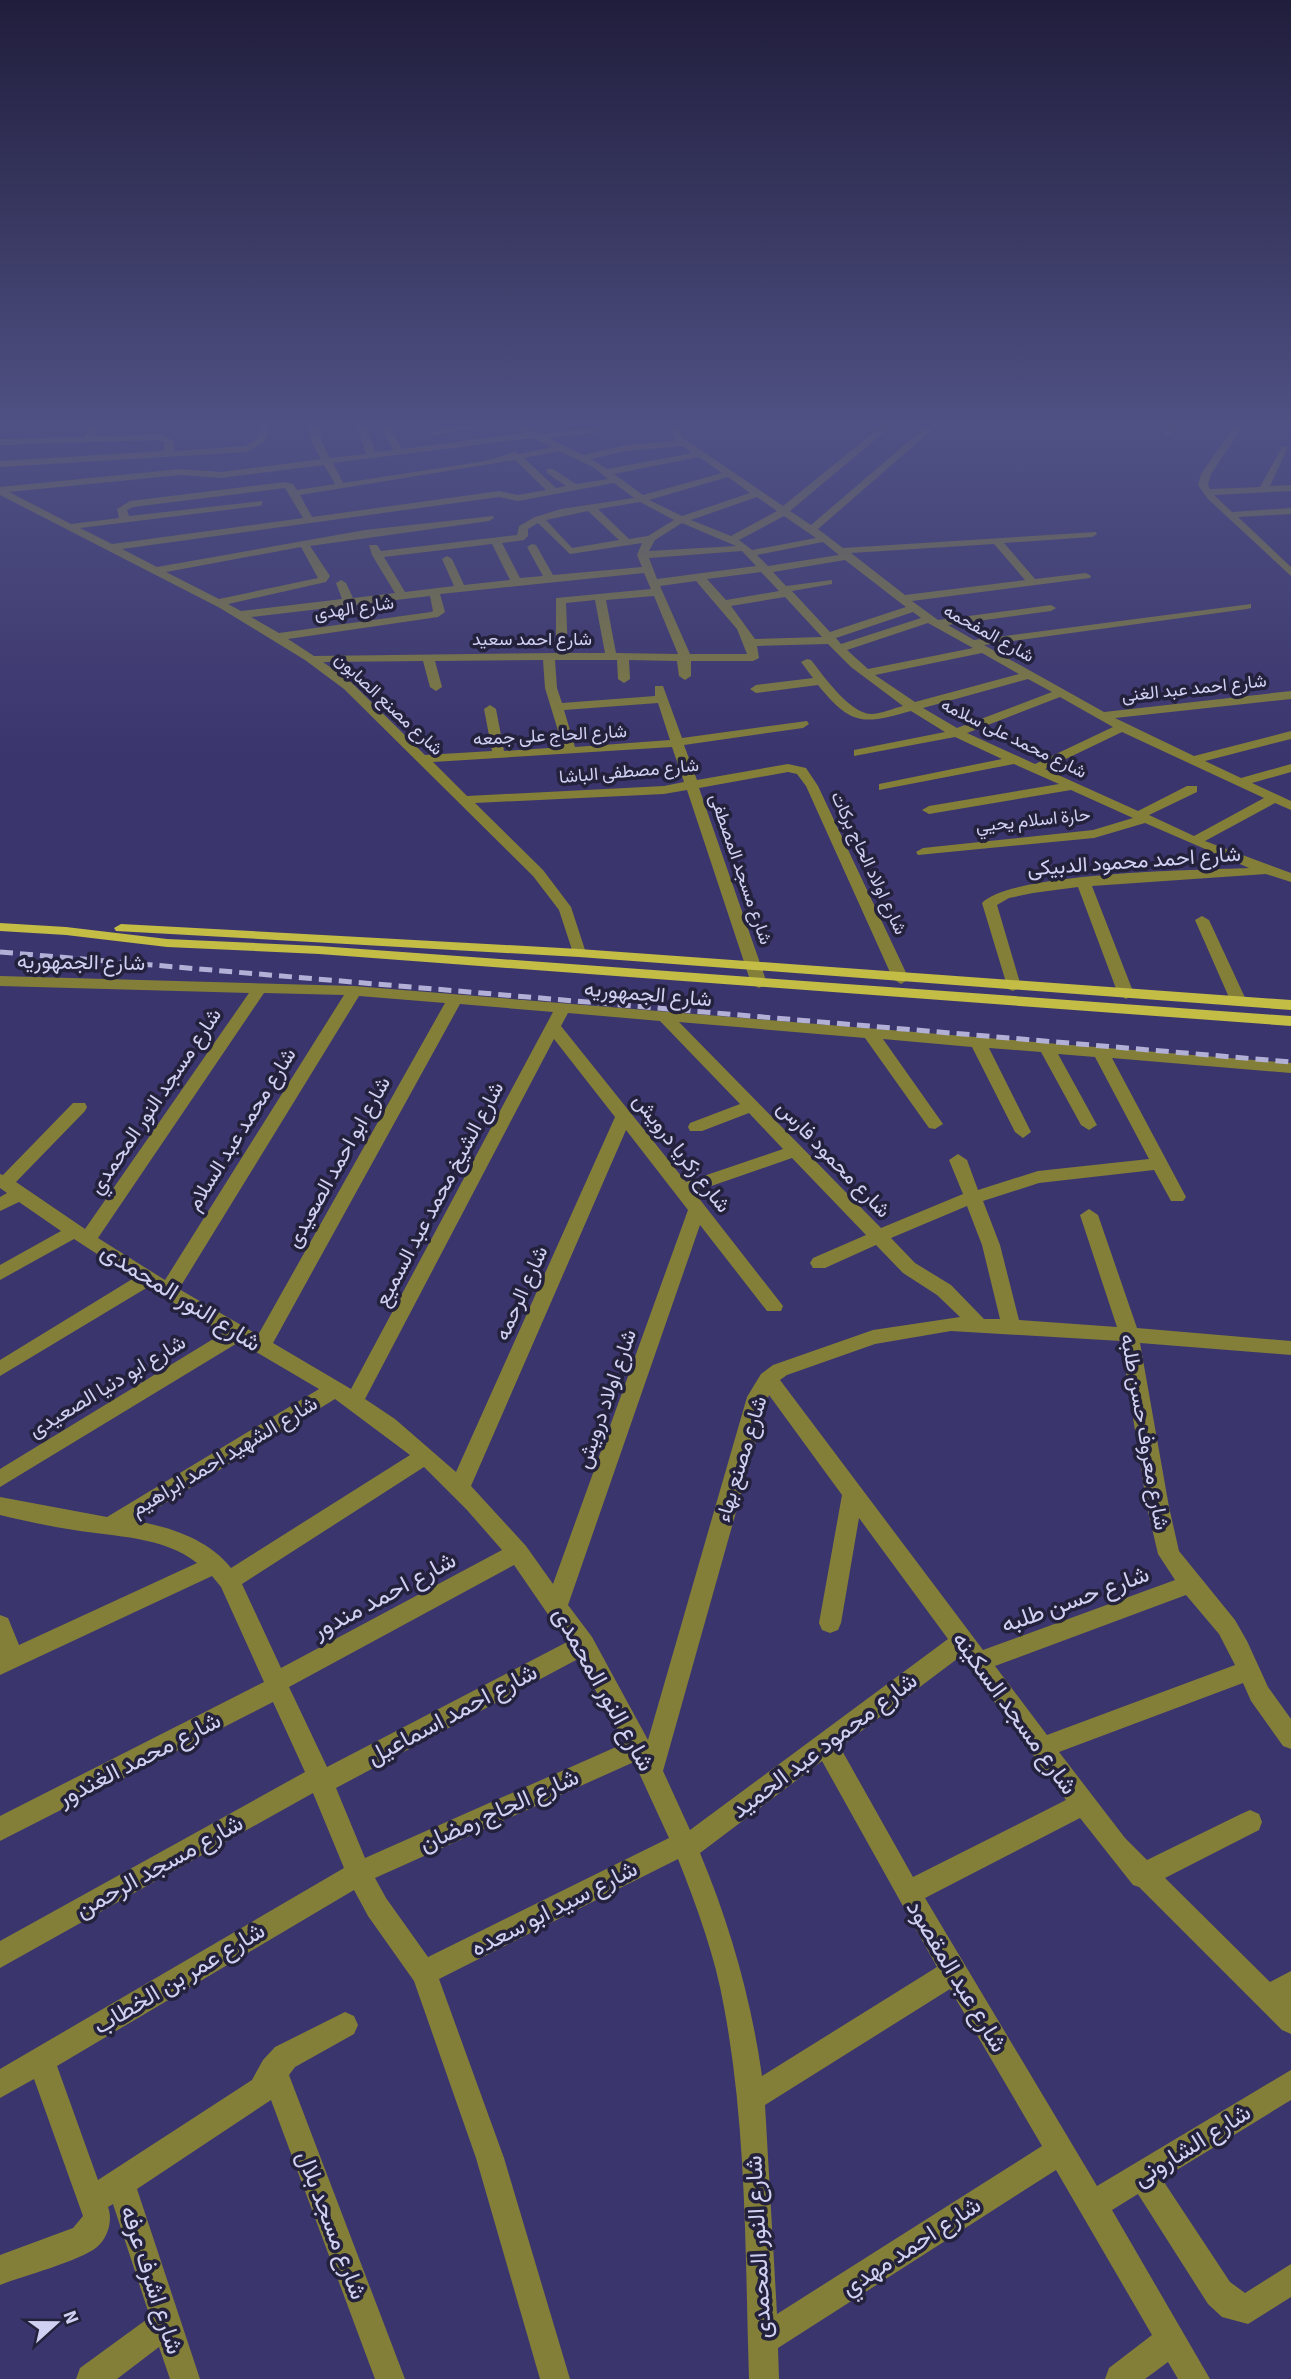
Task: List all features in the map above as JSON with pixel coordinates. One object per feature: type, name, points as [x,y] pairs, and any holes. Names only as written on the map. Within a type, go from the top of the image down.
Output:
[{"type":"main road","name":"شارع الجمهوريه","points":[[0,927],[66,931],[167,943],[579,953],[1291,1005]]},
{"type":"main road","name":"شارع الجمهوريه","points":[[418,950],[759,983],[1291,1021]]},
{"type":"street","name":"شارع مصنع الصابون","points":[[81,534],[239,615],[314,659],[348,686],[554,891],[566,910],[579,953]]},
{"type":"street","points":[[107,548],[209,534]]},
{"type":"street","points":[[274,534],[284,548]]},
{"type":"street","points":[[152,571],[359,534]]},
{"type":"street","points":[[366,534],[401,595]]},
{"type":"street","points":[[377,555],[496,542],[520,538],[523,534]]},
{"type":"street","points":[[554,534],[570,551],[652,538]]},
{"type":"street","points":[[619,534],[627,542]]},
{"type":"street","points":[[659,534],[646,543],[642,555],[684,659],[685,676]]},
{"type":"street","name":"شارع محمد على سلامه","points":[[719,534],[733,539],[748,551],[865,673],[914,708],[956,733],[1142,818],[1271,872],[1291,877]]},
{"type":"street","points":[[733,539],[742,534]]},
{"type":"street","name":"شارع المفحمه","points":[[820,534],[933,621],[1122,727],[1291,806]]},
{"type":"street","points":[[570,751],[556,707],[559,601],[657,588],[699,577],[765,569],[846,553],[1092,534]]},
{"type":"street","points":[[1250,534],[1291,573]]},
{"type":"street","points":[[642,555],[748,551],[825,538]]},
{"type":"street","points":[[996,541],[1032,582]]},
{"type":"street","points":[[496,542],[517,582]]},
{"type":"street","points":[[216,603],[324,579],[304,544]]},
{"type":"street","points":[[532,547],[550,578]]},
{"type":"street","points":[[447,559],[460,588]]},
{"type":"street","points":[[239,615],[550,578],[648,570]]},
{"type":"street","points":[[902,599],[1086,576]]},
{"type":"street","points":[[699,577],[751,643],[833,641],[933,621],[1051,608]]},
{"type":"street","points":[[722,604],[828,582]]},
{"type":"street","points":[[341,583],[349,602]]},
{"type":"street","name":"شارع الهدى","points":[[278,638],[434,615],[439,612],[434,591]]},
{"type":"street","points":[[600,596],[624,679]]},
{"type":"street","points":[[975,643],[1247,606]]},
{"type":"street","points":[[833,641],[914,608]]},
{"type":"street","name":"شارع احمد سعيد","points":[[314,659],[556,656],[751,659],[755,654],[751,643]]},
{"type":"street","points":[[865,673],[986,649]]},
{"type":"street","points":[[428,657],[436,687]]},
{"type":"street","points":[[807,662],[842,704],[861,716],[879,718],[1030,675]]},
{"type":"street","points":[[756,689],[822,681]]},
{"type":"street","points":[[858,753],[956,733],[1061,693]]},
{"type":"street","name":"شارع مسجد المصطفى","points":[[556,707],[661,694],[759,983]]},
{"type":"street","name":"شارع احمد عبد الغنى","points":[[1101,716],[1291,695]]},
{"type":"street","points":[[491,709],[499,755]]},
{"type":"street","name":"شارع الحاج على جمعه","points":[[424,760],[677,743],[803,724]]},
{"type":"street","points":[[1034,769],[1122,727]]},
{"type":"street","points":[[1194,760],[1291,735]]},
{"type":"street","points":[[884,787],[1014,760]]},
{"type":"street","points":[[1241,782],[1291,768]]},
{"type":"street","name":"شارع مصطفى الباشا","points":[[464,800],[692,786],[775,769],[796,769]]},
{"type":"street","name":"شارع اولاد الحاج بركات","points":[[796,769],[807,776],[901,978]]},
{"type":"street","points":[[929,810],[1072,786]]},
{"type":"street","name":"حارة اسلام يحيي","points":[[923,852],[1094,834],[1142,818],[1192,789]]},
{"type":"street","points":[[1194,841],[1275,798]]},
{"type":"street","name":"شارع احمد محمود الدبيكى","points":[[1013,986],[989,903],[1000,895],[1084,883],[1271,872]]},
{"type":"street","points":[[1084,883],[1126,994]]},
{"type":"street","points":[[1202,920],[1239,1002]]},
{"type":"street","name":"شارع الجمهوريه","points":[[0,981],[354,991],[1291,1069]]},
{"type":"street","name":"شارع مسجد النور المحمدي","points":[[81,1235],[260,988]]},
{"type":"street","name":"شارع محمد عبد السلام","points":[[168,1291],[354,991]]},
{"type":"street","name":"شارع ابو احمد الصعيدى","points":[[261,1347],[455,999]]},
{"type":"street","name":"شارع الشيخ محمد عبد السميع","points":[[345,1395],[563,1008]]},
{"type":"street","name":"شارع محمود فارس","points":[[664,1016],[909,1268],[944,1290],[978,1324]]},
{"type":"street","name":"شارع زكريا درويش","points":[[554,1028],[774,1306]]},
{"type":"street","points":[[870,1033],[935,1124]]},
{"type":"street","points":[[978,1042],[1023,1132]]},
{"type":"street","points":[[1047,1048],[1089,1125]]},
{"type":"street","points":[[1101,1053],[1177,1197]]},
{"type":"street","points":[[696,1127],[752,1106]]},
{"type":"street","points":[[6,1190],[79,1108]]},
{"type":"street","name":"شارع الرحمه","points":[[460,1487],[624,1116]]},
{"type":"street","points":[[682,1190],[794,1151]]},
{"type":"street","points":[[958,1160],[991,1245],[1012,1327]]},
{"type":"street","points":[[819,1263],[974,1197],[1050,1173],[1160,1164]]},
{"type":"street","name":"شارع النور المحمدى","points":[[6,1190],[147,1279],[345,1395],[425,1456],[460,1487],[519,1552],[584,1644],[640,1748],[685,1846],[716,1923],[737,2005],[751,2098],[764,2379]]},
{"type":"street","name":"شارع اولاد درويش","points":[[557,1605],[697,1209]]},
{"type":"street","name":"شارع معروف حسن طلبه","points":[[1089,1215],[1129,1334],[1169,1554],[1190,1584],[1227,1627],[1259,1694],[1291,1738]]},
{"type":"street","points":[[0,1273],[81,1235]]},
{"type":"street","points":[[0,1369],[147,1279]]},
{"type":"street","name":"شارع مصنع بهاء","points":[[650,1770],[757,1397],[768,1379],[795,1363],[886,1334],[924,1326],[978,1324],[1291,1348]]},
{"type":"street","name":"شارع ابو دنيا الصعيدى","points":[[0,1479],[238,1333]]},
{"type":"street","name":"شارع مسجد السكينه","points":[[768,1379],[1082,1804],[1142,1875],[1280,1991],[1291,2021]]},
{"type":"street","name":"شارع الشهيد احمد ابراهيم","points":[[113,1524],[345,1395]]},
{"type":"street","points":[[0,1625],[7,1662],[223,1573],[425,1456]]},
{"type":"street","points":[[830,1623],[853,1492]]},
{"type":"street","points":[[0,1506],[63,1519],[113,1524],[172,1538],[223,1573],[320,1780],[359,1873],[377,1907],[424,1973],[490,2158],[555,2379]]},
{"type":"street","name":"شارع احمد مندور","points":[[276,1686],[519,1552]]},
{"type":"street","name":"شارع حسن طلبه","points":[[978,1662],[1190,1584]]},
{"type":"street","name":"شارع محمود عبد الحميد","points":[[685,1846],[962,1641]]},
{"type":"street","name":"شارع احمد اسماعيل","points":[[320,1780],[584,1644]]},
{"type":"street","points":[[1040,1748],[1248,1671]]},
{"type":"street","name":"شارع محمد الغندور","points":[[0,1829],[276,1686]]},
{"type":"street","name":"شارع عبد المقصود","points":[[825,1744],[954,1972],[1195,2379]]},
{"type":"street","name":"شارع الحاج رمضان","points":[[359,1873],[640,1748]]},
{"type":"street","name":"شارع مسجد الرحمن","points":[[0,1955],[320,1780]]},
{"type":"street","points":[[908,1893],[1082,1804]]},
{"type":"street","points":[[1142,1875],[1250,1822]]},
{"type":"street","name":"شارع سيد ابو سعده","points":[[424,1973],[685,1846]]},
{"type":"street","name":"شارع عمر بن الخطاب","points":[[0,2084],[359,1873]]},
{"type":"street","points":[[751,2098],[954,1972]]},
{"type":"street","name":"شارع اشرف عرفه","points":[[92,2201],[262,2090],[273,2070],[285,2057],[345,2025]]},
{"type":"street","points":[[0,2270],[91,2235],[97,2216],[41,2060]]},
{"type":"street","name":"شارع مسجد بلال","points":[[273,2070],[390,2379]]},
{"type":"street","name":"شارع الشارونى","points":[[1092,2206],[1291,2084]]},
{"type":"street","name":"شارع احمد مهدي","points":[[762,2341],[1060,2151]]},
{"type":"street","points":[[1143,2175],[1213,2285],[1233,2306],[1248,2309],[1291,2279]]},
{"type":"street","name":"شارع اشرف عرفه","points":[[120,2182],[185,2379]]},
{"type":"street","points":[[91,2379],[166,2323]]},
{"type":"street","points":[[1120,2379],[1171,2340]]},
{"type":"railway","points":[[0,952],[1291,1062]]}]
